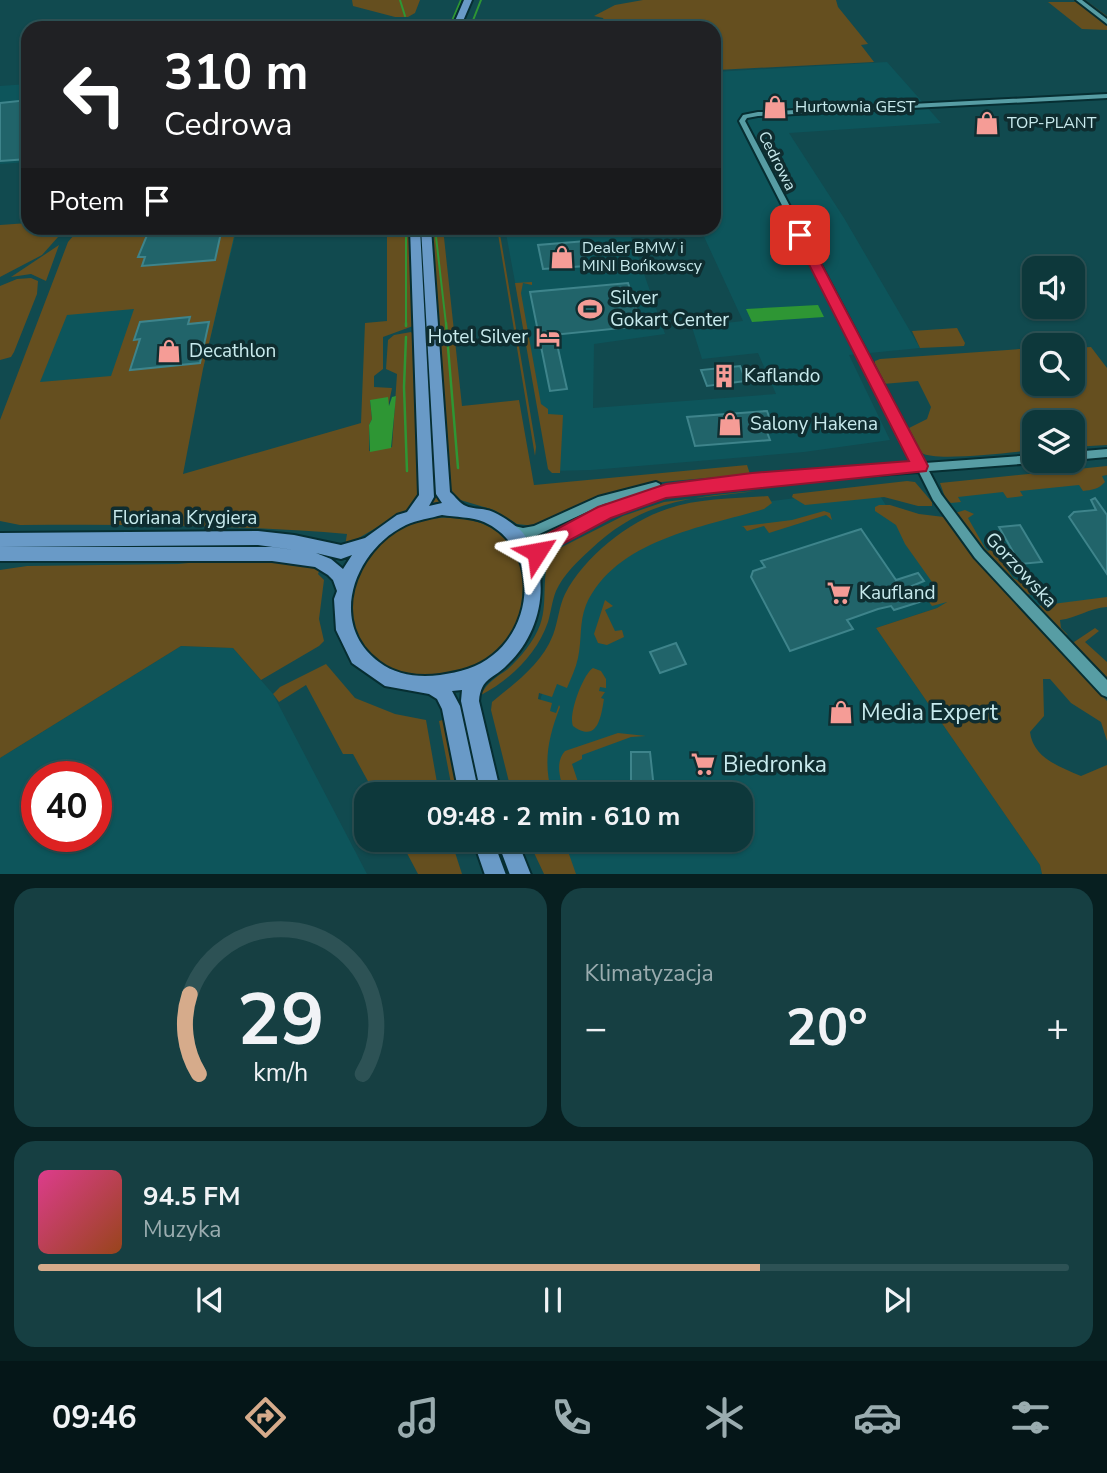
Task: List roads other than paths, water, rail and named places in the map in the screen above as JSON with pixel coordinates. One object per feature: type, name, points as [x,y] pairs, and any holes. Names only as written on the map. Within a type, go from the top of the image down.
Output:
[{"type":"main road","points":[[459,21],[468,0]]},
{"type":"main road","points":[[467,21],[475,0]]},
{"type":"main road","points":[[413,515],[427,497],[415,235]]},
{"type":"main road","points":[[426,235],[443,494],[457,509]]},
{"type":"main road","points":[[457,509],[486,516],[510,530],[523,546],[533,567],[536,593],[529,623],[511,650],[483,672],[458,682],[432,686],[397,681],[363,660],[353,648],[344,627],[341,605],[343,587],[350,569],[367,544],[391,524],[435,510],[457,509]]},
{"type":"main road","name":"Floriana Krygiera","points":[[0,540],[258,538],[341,552],[352,551],[367,544]]},
{"type":"main road","name":"Floriana Krygiera","points":[[0,554],[272,554],[302,558],[330,566],[339,573],[343,587]]},
{"type":"main road","points":[[483,672],[471,689],[470,701],[488,782]]},
{"type":"main road","points":[[432,686],[443,693],[451,706],[467,782]]},
{"type":"main road","points":[[488,852],[496,874]]},
{"type":"main road","points":[[512,852],[521,874]]},
{"type":"street","points":[[1079,0],[1107,22]]},
{"type":"street","points":[[1089,0],[1107,14]]},
{"type":"street","name":"Cedrowa","points":[[920,466],[743,126],[742,119],[747,115],[765,113],[1107,96]]},
{"type":"street","points":[[1085,455],[1107,453]]},
{"type":"street","points":[[533,567],[535,556],[542,546],[620,506],[666,491],[752,480],[1022,460]]},
{"type":"street","name":"Gorzowska","points":[[920,466],[937,497],[967,540],[1107,690]]},
{"type":"street","points":[[510,530],[523,533],[535,531],[602,500],[640,490],[719,479],[752,480]]},
{"type":"waterway","points":[[400,0],[405,16]]},
{"type":"waterway","points":[[452,21],[461,0]]},
{"type":"waterway","points":[[473,21],[481,0]]},
{"type":"waterway","points":[[406,235],[406,326]]},
{"type":"waterway","points":[[436,235],[446,324]]},
{"type":"waterway","points":[[446,323],[458,468]]},
{"type":"waterway","points":[[406,337],[404,387],[407,471]]},
{"type":"place","name":"Hurtownia GEST","points":[[775,107]]},
{"type":"place","name":"TOP-PLANT","points":[[987,123]]},
{"type":"place","name":"Dealer BMW i MINI Bońkowscy","points":[[562,257]]},
{"type":"place","name":"Silver Gokart Center","points":[[590,309]]},
{"type":"place","name":"Hotel Silver","points":[[548,337]]},
{"type":"place","name":"Decathlon","points":[[169,351]]},
{"type":"place","name":"Kaflando","points":[[724,376]]},
{"type":"place","name":"Salony Hakena","points":[[730,424]]},
{"type":"place","name":"Kaufland","points":[[839,593]]},
{"type":"place","name":"Media Expert","points":[[841,712]]},
{"type":"place","name":"Biedronka","points":[[703,764]]}]
